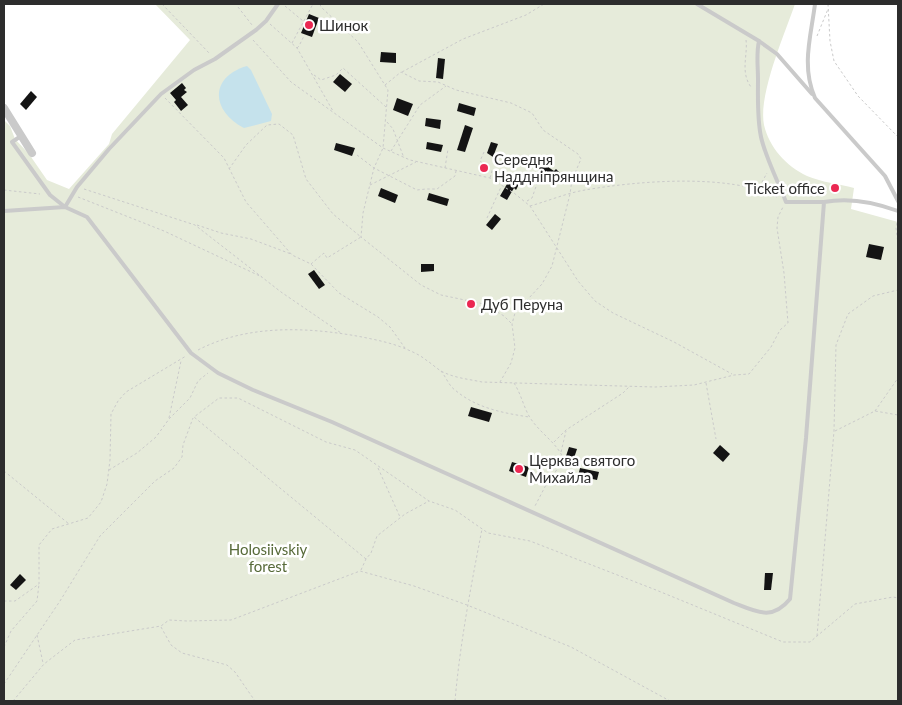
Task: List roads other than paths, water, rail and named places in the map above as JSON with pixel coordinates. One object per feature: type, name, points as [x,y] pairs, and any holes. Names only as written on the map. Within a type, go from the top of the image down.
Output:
[{"type":"street","points":[[4,108],[32,153]]},
{"type":"lane","points":[[65,207],[76,187],[161,94],[194,70],[215,59],[247,34],[256,30],[280,4]]},
{"type":"lane","points":[[697,4],[745,32],[777,54],[884,176],[898,201]]},
{"type":"lane","points":[[815,4],[808,44],[808,74],[810,87],[815,98]]},
{"type":"lane","points":[[759,41],[756,52],[757,94],[762,137],[786,202],[853,200],[881,205],[898,211]]},
{"type":"lane","points":[[21,136],[12,142],[50,194],[65,207],[87,217],[191,353],[212,369],[253,390],[332,422],[531,513],[761,613],[774,612],[784,606],[790,599],[806,438],[824,202]]},
{"type":"lane","points":[[4,212],[65,207]]},
{"type":"water","points":[[247,66],[251,70],[272,114],[271,121],[244,128],[225,113],[220,104],[219,95],[221,86],[226,78],[235,71]]},
{"type":"place","name":"Шинок","points":[[309,25]]},
{"type":"place","name":"Середня Наддніпрянщина","points":[[484,168]]},
{"type":"place","name":"Ticket office","points":[[835,188]]},
{"type":"place","name":"Дуб Перуна","points":[[471,304]]},
{"type":"place","name":"Церква святого Михайла","points":[[519,469]]},
{"type":"park label","name":"Holosiivskiy forest","points":[[268,558]]}]
